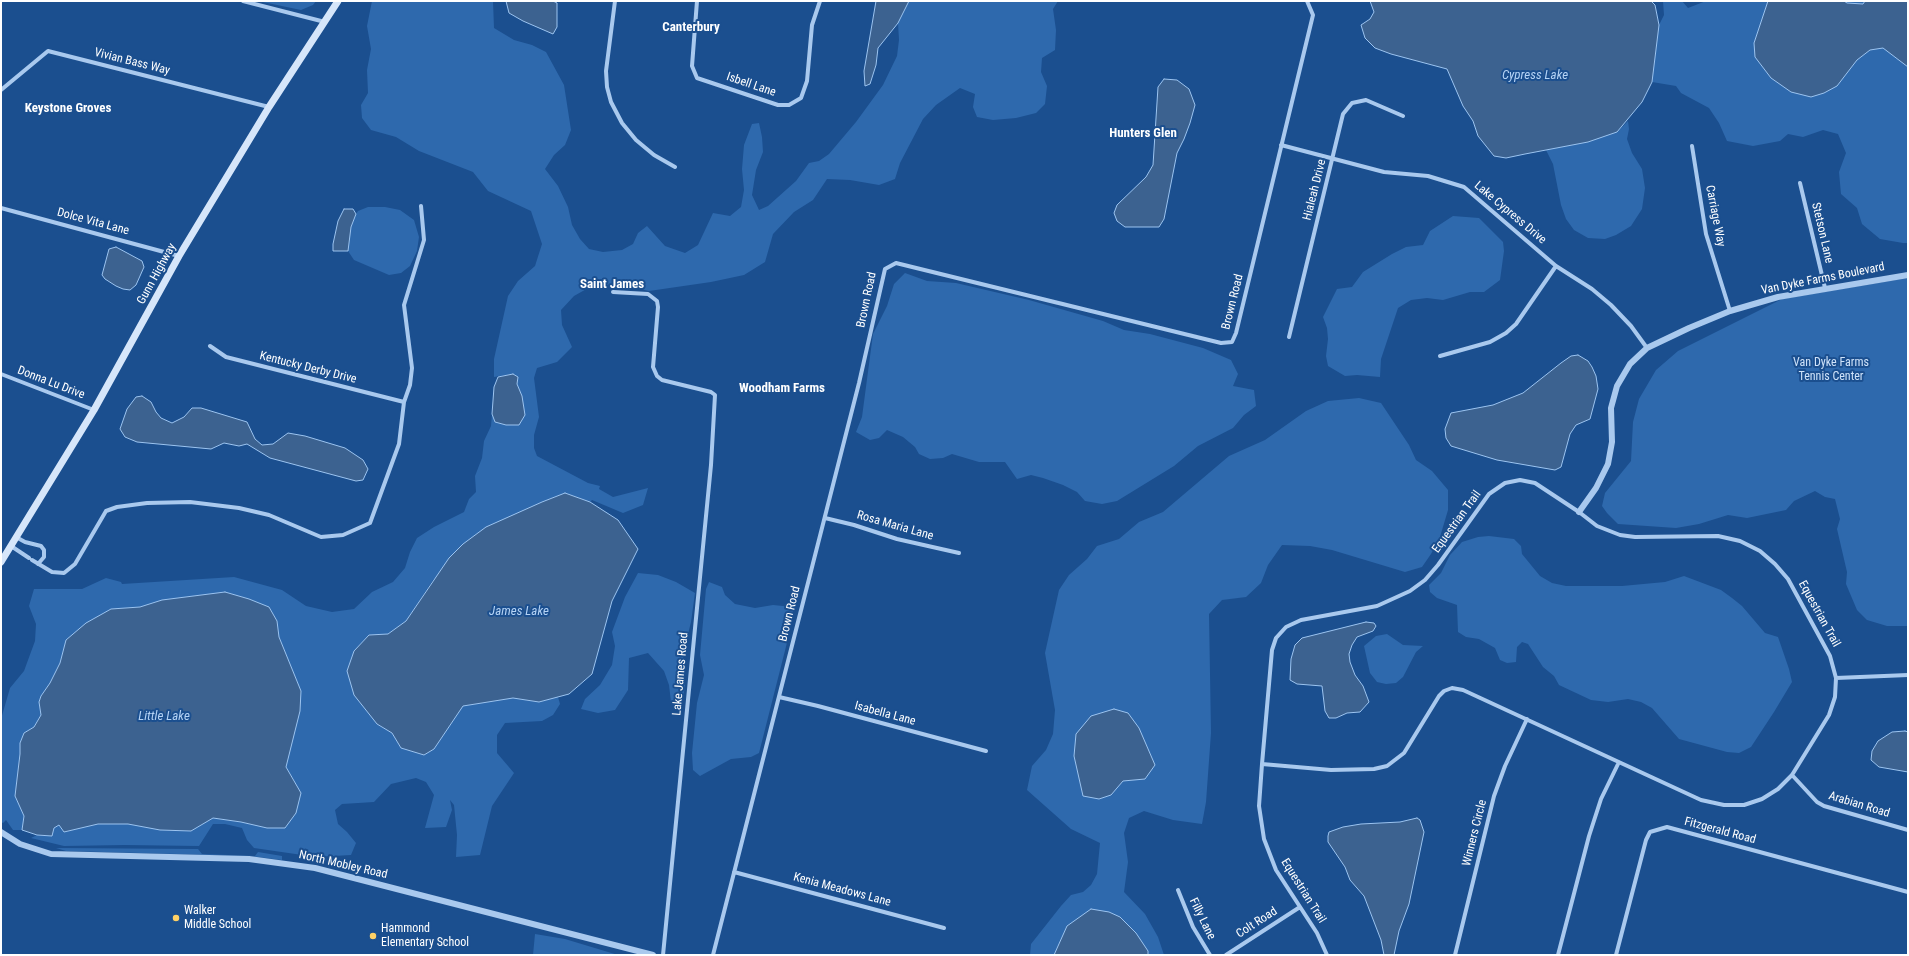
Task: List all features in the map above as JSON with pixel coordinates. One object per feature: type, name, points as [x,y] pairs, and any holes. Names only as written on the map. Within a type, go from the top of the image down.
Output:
[{"type":"main road","name":"Gunn Highway","points":[[1,562],[94,410],[179,256],[269,108],[338,1]]},
{"type":"street","points":[[243,1],[325,22]]},
{"type":"street","points":[[615,1],[606,71],[607,87],[611,102],[622,123],[636,140],[654,155],[675,167]]},
{"type":"street","name":"Isbell Lane","points":[[697,1],[692,66],[697,78],[778,105],[789,105],[801,98],[807,82],[812,25],[820,1]]},
{"type":"street","name":"Brown Road","points":[[712,955],[825,518],[859,383],[885,269],[896,263],[1221,343],[1232,342],[1236,333],[1312,16],[1307,1]]},
{"type":"street","name":"Vivian Bass Way","points":[[1,90],[48,51],[269,108]]},
{"type":"street","name":"Hialeah Drive","points":[[1289,337],[1343,114],[1352,103],[1366,100],[1403,116]]},
{"type":"street","name":"Lake Cypress Drive","points":[[1280,145],[1384,172],[1428,176],[1464,187],[1556,266],[1592,289],[1611,305],[1631,326],[1647,348]]},
{"type":"street","name":"Carriage Way","points":[[1692,146],[1706,234],[1730,311]]},
{"type":"street","name":"Stetson Lane","points":[[1800,183],[1825,288]]},
{"type":"street","points":[[11,546],[52,572],[64,573],[75,564],[106,511],[117,507],[147,503],[190,502],[239,508],[269,515],[321,537],[343,535],[370,523],[399,444],[404,402],[410,385],[412,368],[404,305],[424,240],[421,206]]},
{"type":"street","name":"Dolce Vita Lane","points":[[1,208],[179,256]]},
{"type":"street","points":[[1440,356],[1490,342],[1506,334],[1516,324],[1556,266]]},
{"type":"street","name":"Van Dyke Farms Boulevard","points":[[1579,512],[1596,488],[1608,464],[1612,442],[1611,408],[1617,386],[1630,364],[1647,348],[1730,311],[1778,297],[1908,275]]},
{"type":"street","name":"Lake James Road","points":[[613,292],[648,294],[657,301],[658,307],[653,367],[657,376],[662,380],[711,392],[715,395],[708,488],[663,955]]},
{"type":"street","name":"Kentucky Derby Drive","points":[[210,346],[226,357],[404,402]]},
{"type":"street","name":"Donna Lu Drive","points":[[1,374],[94,410]]},
{"type":"street","name":"Equestrian Trail","points":[[1262,764],[1331,770],[1374,769],[1387,766],[1404,753],[1439,696],[1444,691],[1452,688],[1463,690],[1702,800],[1724,806],[1744,805],[1762,799],[1778,789],[1792,775],[1829,716],[1834,697],[1836,678],[1830,656],[1788,579],[1775,564],[1760,551],[1740,541],[1718,536],[1635,537],[1620,535],[1597,526],[1579,512],[1535,483],[1520,480],[1505,482],[1489,494],[1438,565],[1425,580],[1410,592],[1378,606],[1301,620],[1286,627],[1276,638],[1272,650],[1262,764],[1259,806],[1264,839],[1276,870],[1317,934],[1327,955]]},
{"type":"street","name":"Rosa Maria Lane","points":[[825,518],[854,525],[898,540],[959,553]]},
{"type":"street","points":[[16,537],[25,542],[41,546],[44,550],[44,557],[38,564]]},
{"type":"street","points":[[1836,678],[1908,675]]},
{"type":"street","name":"Isabella Lane","points":[[779,697],[986,751]]},
{"type":"street","name":"Winners Circle","points":[[1455,955],[1494,796],[1505,766],[1527,719]]},
{"type":"street","points":[[1558,955],[1589,836],[1601,799],[1619,762]]},
{"type":"street","name":"Arabian Road","points":[[1792,775],[1817,802],[1824,806],[1908,830]]},
{"type":"street","name":"Fitzgerald Road","points":[[1616,955],[1646,840],[1650,832],[1667,827],[1908,892]]},
{"type":"street","name":"North Mobley Road","points":[[1,832],[20,844],[51,854],[249,859],[315,868],[653,955]]},
{"type":"street","name":"Kenia Meadows Lane","points":[[734,872],[944,928]]},
{"type":"street","name":"Filly Lane","points":[[1178,890],[1193,927],[1210,955]]},
{"type":"street","name":"Colt Road","points":[[1226,955],[1300,907]]},
{"type":"green space","points":[[258,1],[316,1],[313,5],[301,10]]},
{"type":"green space","points":[[372,1],[493,1],[494,28],[514,40],[532,45],[546,52],[564,85],[571,130],[565,145],[554,155],[545,169],[558,186],[568,207],[572,225],[580,239],[589,249],[603,252],[622,250],[633,244],[638,233],[647,226],[665,246],[685,253],[698,245],[713,213],[730,216],[741,207],[744,190],[742,169],[744,145],[752,124],[759,123],[762,137],[763,152],[756,170],[752,195],[759,210],[768,206],[796,181],[809,163],[819,161],[829,154],[856,122],[883,85],[897,56],[899,40],[898,23],[909,1],[1058,1],[1053,9],[1056,30],[1055,50],[1042,58],[1041,72],[1047,86],[1045,104],[1036,113],[1016,118],[993,120],[977,117],[973,107],[975,94],[960,88],[936,105],[923,119],[900,163],[895,179],[879,185],[850,180],[827,179],[813,200],[794,212],[773,234],[765,262],[744,275],[711,282],[649,291],[622,285],[590,287],[574,296],[561,310],[562,325],[572,347],[557,362],[537,368],[534,378],[539,417],[534,435],[534,448],[537,456],[588,483],[600,486],[599,489],[613,497],[648,488],[643,505],[623,513],[592,500],[590,502],[565,493],[515,515],[433,580],[406,621],[388,634],[369,635],[354,651],[347,671],[377,724],[392,733],[401,748],[424,755],[434,749],[463,706],[513,698],[539,702],[558,697],[560,704],[553,715],[542,721],[505,723],[497,735],[497,753],[514,773],[492,806],[480,855],[456,857],[457,835],[454,805],[450,800],[452,810],[446,827],[425,828],[434,795],[426,782],[416,778],[391,784],[374,802],[342,804],[335,810],[338,824],[356,843],[351,855],[316,857],[254,848],[247,840],[242,828],[225,824],[213,824],[199,846],[64,846],[31,838],[37,835],[52,836],[54,828],[59,825],[64,832],[98,824],[128,824],[160,830],[191,831],[213,818],[267,828],[295,782],[286,767],[301,691],[279,637],[277,621],[269,607],[225,592],[162,600],[140,607],[111,609],[66,640],[60,663],[50,683],[41,696],[39,702],[41,714],[34,727],[24,733],[20,743],[15,796],[24,816],[22,830],[13,830],[6,820],[3,823],[1,822],[1,719],[10,688],[24,671],[35,641],[36,624],[29,606],[34,589],[82,589],[106,578],[121,582],[122,584],[234,577],[282,590],[306,606],[332,612],[354,609],[372,592],[393,582],[405,568],[410,552],[417,538],[434,527],[464,512],[469,499],[476,492],[475,476],[482,458],[484,441],[491,426],[492,414],[495,422],[522,396],[513,374],[494,377],[494,359],[508,296],[518,281],[535,266],[542,244],[531,211],[488,191],[473,172],[419,151],[396,137],[371,130],[362,118],[361,105],[368,93],[367,70],[371,49],[367,26]]},
{"type":"green space","points":[[1663,1],[1682,1],[1688,8],[1706,1],[1908,1],[1908,243],[1880,239],[1862,224],[1857,208],[1841,194],[1839,172],[1846,153],[1838,134],[1823,130],[1803,137],[1788,134],[1780,141],[1753,146],[1727,141],[1719,123],[1709,108],[1681,93],[1676,86],[1652,82],[1659,25],[1664,15]]},
{"type":"green space","points":[[1628,121],[1629,129],[1627,139],[1632,153],[1642,169],[1645,188],[1642,209],[1631,226],[1616,235],[1605,239],[1588,238],[1574,230],[1566,219],[1561,205],[1553,164],[1546,150],[1588,142],[1617,132]]},
{"type":"green space","points":[[368,207],[385,207],[400,210],[414,220],[419,237],[417,251],[410,266],[401,273],[389,275],[354,260],[348,251],[351,227],[356,214],[358,211]]},
{"type":"green space","points":[[1453,216],[1479,218],[1503,242],[1504,251],[1500,280],[1484,292],[1470,292],[1443,300],[1427,298],[1411,300],[1398,308],[1381,359],[1380,377],[1357,375],[1345,376],[1328,366],[1326,356],[1328,339],[1327,328],[1323,317],[1337,289],[1352,287],[1363,272],[1392,254],[1406,247],[1423,245],[1430,231]]},
{"type":"green space","points":[[905,273],[927,281],[956,283],[1029,300],[1103,321],[1124,330],[1150,334],[1203,348],[1231,360],[1238,374],[1233,386],[1254,390],[1256,406],[1244,415],[1233,428],[1198,446],[1174,466],[1117,501],[1102,504],[1085,501],[1077,492],[1043,478],[1031,475],[1017,479],[1005,462],[979,462],[952,454],[943,458],[930,459],[919,454],[915,447],[903,437],[887,430],[879,438],[870,440],[856,432],[862,417],[873,334],[887,306],[894,284]]},
{"type":"green space","name":"Van Dyke Farms Tennis Center","points":[[1908,278],[1908,626],[1887,626],[1867,620],[1857,610],[1846,584],[1847,572],[1837,529],[1840,519],[1835,499],[1825,497],[1815,491],[1794,501],[1786,510],[1747,518],[1728,515],[1699,524],[1676,528],[1618,524],[1607,513],[1602,506],[1605,493],[1631,461],[1633,422],[1639,399],[1656,370],[1678,351],[1782,299]]},
{"type":"green space","points":[[1359,398],[1381,403],[1409,445],[1416,460],[1432,471],[1448,490],[1448,510],[1440,537],[1431,554],[1422,567],[1405,572],[1332,550],[1310,546],[1282,545],[1268,565],[1261,583],[1246,597],[1222,600],[1209,614],[1211,733],[1206,802],[1202,824],[1173,820],[1144,811],[1129,818],[1124,833],[1128,862],[1124,892],[1145,914],[1158,937],[1164,955],[1030,955],[1031,944],[1061,906],[1071,895],[1083,892],[1091,885],[1097,874],[1100,843],[1071,829],[1027,790],[1032,766],[1046,750],[1053,734],[1055,710],[1045,653],[1059,590],[1069,575],[1087,559],[1097,546],[1119,539],[1139,522],[1163,512],[1229,456],[1265,440],[1306,411],[1328,401]]},
{"type":"green space","points":[[1489,536],[1514,539],[1521,546],[1522,554],[1540,576],[1552,583],[1566,586],[1622,586],[1665,582],[1684,576],[1721,590],[1742,606],[1765,633],[1778,637],[1792,682],[1751,747],[1739,753],[1727,752],[1679,739],[1652,708],[1641,702],[1628,699],[1608,702],[1591,700],[1559,685],[1554,676],[1543,667],[1528,644],[1522,642],[1517,647],[1516,662],[1507,663],[1500,660],[1495,648],[1479,639],[1466,637],[1458,632],[1457,605],[1437,598],[1430,592],[1429,585],[1441,573],[1450,555],[1462,542],[1478,537]]},
{"type":"green space","points":[[638,573],[658,575],[676,582],[695,593],[691,622],[683,654],[685,687],[682,701],[671,702],[669,685],[664,671],[648,653],[629,658],[628,690],[615,710],[598,713],[581,709],[585,699],[600,685],[612,665],[615,646],[612,632],[625,597]]},
{"type":"green space","points":[[709,582],[722,587],[725,595],[735,604],[755,608],[773,605],[793,607],[793,619],[759,753],[751,757],[731,759],[700,776],[693,770],[692,753],[697,703],[704,675],[700,655],[706,589]]},
{"type":"green space","points":[[1387,634],[1403,645],[1423,646],[1416,652],[1403,677],[1396,683],[1386,684],[1377,682],[1370,673],[1364,646],[1376,636]]},
{"type":"green space","points":[[56,848],[198,849],[202,854],[255,856],[258,852],[282,856],[282,860],[250,856],[66,851]]},
{"type":"green space","points":[[535,934],[565,939],[618,955],[533,955]]},
{"type":"water","points":[[506,1],[553,1],[557,3],[557,27],[553,34],[509,13]]},
{"type":"water","points":[[876,1],[909,1],[898,23],[878,48],[876,65],[870,84],[865,86],[864,71]]},
{"type":"water","name":"Cypress Lake","points":[[1370,1],[1651,1],[1655,5],[1659,25],[1652,82],[1642,102],[1617,132],[1588,142],[1506,158],[1494,156],[1478,136],[1473,121],[1463,106],[1447,69],[1391,54],[1375,48],[1365,38],[1361,25],[1370,19],[1374,12]]},
{"type":"water","points":[[1768,1],[1844,1],[1847,3],[1863,4],[1865,1],[1908,1],[1908,67],[1883,48],[1870,50],[1857,60],[1837,86],[1824,93],[1811,97],[1791,92],[1771,78],[1755,57],[1754,43]]},
{"type":"water","points":[[1164,79],[1177,80],[1189,89],[1195,105],[1184,139],[1177,153],[1164,219],[1159,227],[1125,227],[1117,221],[1114,213],[1117,205],[1146,177],[1153,165],[1158,87]]},
{"type":"water","points":[[344,209],[353,209],[356,214],[351,227],[348,251],[333,251],[338,221]]},
{"type":"water","points":[[116,247],[142,261],[144,267],[136,285],[130,290],[116,286],[105,279],[102,275],[109,249]]},
{"type":"water","points":[[1578,355],[1588,361],[1592,367],[1596,376],[1598,389],[1590,419],[1576,425],[1570,434],[1561,467],[1555,470],[1497,460],[1451,446],[1446,438],[1445,429],[1451,413],[1493,405],[1523,393],[1571,356]]},
{"type":"water","points":[[513,374],[518,377],[517,384],[522,396],[525,415],[519,425],[506,425],[495,422],[492,414],[494,387],[498,377]]},
{"type":"water","points":[[142,396],[151,402],[161,418],[172,423],[184,417],[192,408],[201,408],[247,422],[255,439],[262,445],[273,444],[288,433],[305,436],[345,448],[363,460],[368,469],[363,480],[356,481],[270,458],[247,444],[239,446],[224,443],[211,449],[137,442],[125,437],[120,429],[127,409],[136,397]]},
{"type":"water","name":"James Lake","points":[[565,493],[590,502],[618,520],[638,549],[612,601],[592,674],[569,694],[539,702],[513,698],[463,706],[434,749],[424,755],[401,748],[392,733],[377,724],[354,695],[347,671],[354,651],[369,635],[388,634],[406,621],[449,558],[463,544],[486,527]]},
{"type":"water","name":"Little Lake","points":[[225,592],[269,607],[277,621],[279,637],[301,691],[300,711],[286,767],[301,793],[296,813],[285,828],[267,828],[213,818],[191,831],[160,830],[128,824],[98,824],[64,832],[59,825],[54,828],[52,836],[37,835],[22,830],[24,816],[15,796],[20,743],[24,733],[34,727],[41,715],[39,702],[41,696],[50,683],[60,663],[66,640],[86,623],[111,609],[140,607],[162,600]]},
{"type":"water","points":[[1366,622],[1374,623],[1376,626],[1373,631],[1357,637],[1349,654],[1350,662],[1355,675],[1363,686],[1369,702],[1360,712],[1347,713],[1336,718],[1329,718],[1325,711],[1322,686],[1297,684],[1290,680],[1291,659],[1295,645],[1302,638]]},
{"type":"water","points":[[1114,709],[1128,713],[1139,728],[1155,765],[1145,779],[1123,781],[1111,795],[1099,799],[1083,796],[1074,756],[1076,734],[1091,716]]},
{"type":"water","points":[[1892,732],[1908,732],[1908,772],[1879,767],[1871,760],[1872,751],[1878,741]]},
{"type":"water","points":[[1417,818],[1420,820],[1424,832],[1409,904],[1399,931],[1394,955],[1384,955],[1381,940],[1364,896],[1350,880],[1345,867],[1328,842],[1328,836],[1329,832],[1343,827],[1361,824],[1400,822]]},
{"type":"water","points":[[1091,909],[1109,912],[1120,917],[1136,933],[1148,951],[1148,955],[1054,955],[1067,926]]},
{"type":"place","name":"Walker Middle School","points":[[176,918]]},
{"type":"place","name":"Hammond Elementary School","points":[[373,936]]},
{"type":"district","name":"Canterbury","points":[[691,28]]},
{"type":"district","name":"Keystone Groves","points":[[68,109]]},
{"type":"district","name":"Hunters Glen","points":[[1143,134]]},
{"type":"district","name":"Saint James","points":[[612,285]]},
{"type":"district","name":"Woodham Farms","points":[[782,389]]}]
